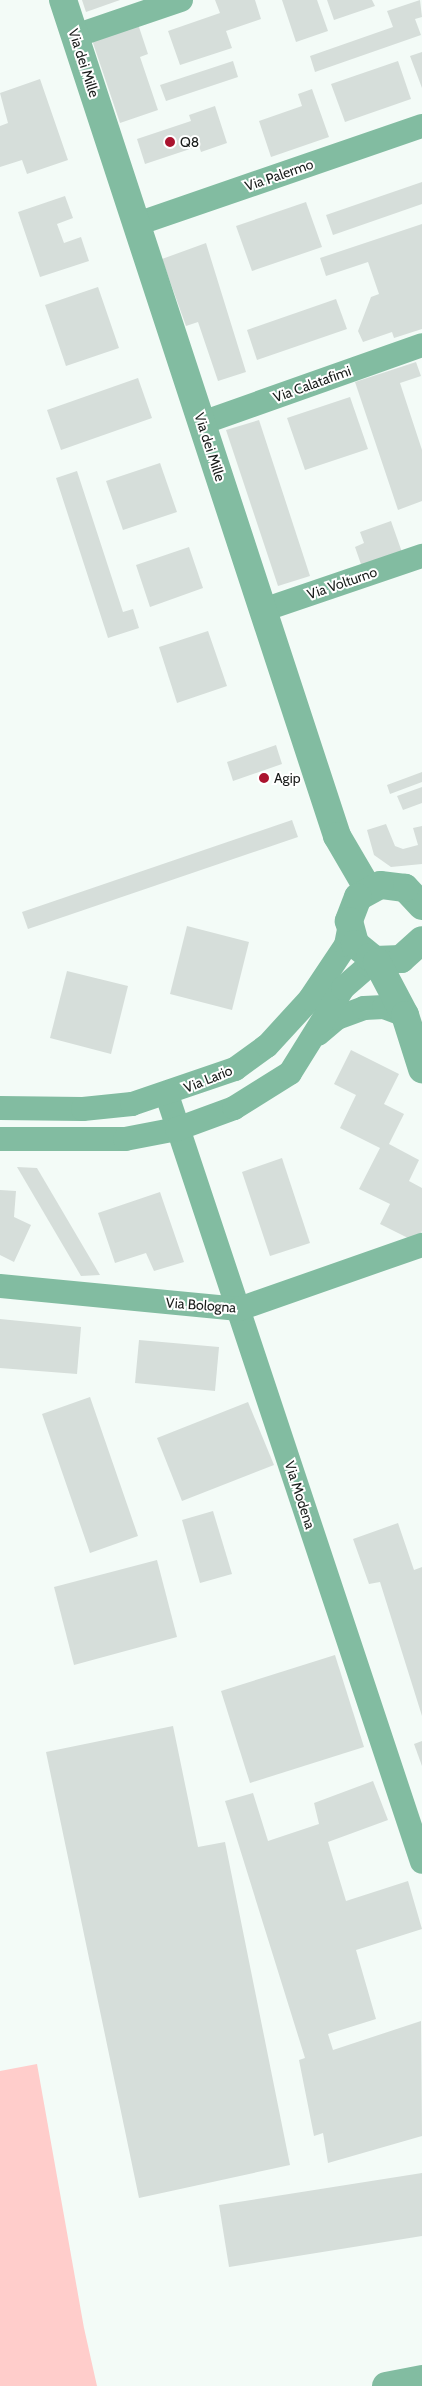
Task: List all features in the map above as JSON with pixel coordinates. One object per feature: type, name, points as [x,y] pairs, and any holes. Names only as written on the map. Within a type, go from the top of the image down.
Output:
[{"type":"street","name":"Via dei Mille","points":[[63,0],[341,846],[368,889]]},
{"type":"street","points":[[75,36],[181,0]]},
{"type":"street","name":"Via Palermo","points":[[136,224],[422,126]]},
{"type":"street","name":"Via Calatafimi","points":[[202,423],[422,345]]},
{"type":"street","name":"Via Volturno","points":[[263,610],[422,556]]},
{"type":"street","points":[[418,895],[392,885],[368,889],[353,906],[349,929],[356,945],[377,960],[405,1015],[422,1069]]},
{"type":"street","name":"Via Lario","points":[[2,1104],[101,1108],[168,1095],[235,1069],[267,1046],[310,999],[346,945],[349,929]]},
{"type":"street","points":[[0,1139],[106,1141],[178,1129],[234,1108],[272,1086],[298,1065],[338,995],[354,976],[377,960],[408,956],[421,941]]},
{"type":"street","points":[[405,1015],[405,982],[421,941]]},
{"type":"street","points":[[308,1048],[329,1023],[356,1010],[378,1006],[405,1015]]},
{"type":"street","name":"Via Modena","points":[[168,1095],[422,1862]]},
{"type":"street","name":"Via Bologna","points":[[0,1286],[238,1309],[422,1245]]},
{"type":"street","points":[[386,2386],[422,2379]]},
{"type":"shaded area","points":[[37,2064],[84,2328],[97,2386],[0,2386],[0,2071]]},
{"type":"building","points":[[82,0],[120,0],[86,12]]},
{"type":"building","points":[[215,0],[255,0],[261,19],[226,31],[232,48],[180,65],[168,31],[220,13]]},
{"type":"building","points":[[282,0],[317,0],[328,31],[296,42]]},
{"type":"building","points":[[327,0],[372,0],[375,6],[334,20]]},
{"type":"building","points":[[420,0],[422,17],[415,19],[421,35],[315,72],[310,56],[393,27],[387,11]]},
{"type":"building","points":[[137,21],[148,54],[140,57],[158,110],[120,123],[91,37]]},
{"type":"building","points":[[422,52],[422,88],[410,56]]},
{"type":"building","points":[[233,61],[238,77],[166,101],[160,85]]},
{"type":"building","points":[[398,61],[411,99],[345,122],[331,84]]},
{"type":"building","points":[[40,79],[68,160],[27,174],[22,160],[0,167],[0,126],[8,123],[0,93]]},
{"type":"building","points":[[312,89],[329,137],[271,157],[259,121],[302,106],[298,94]]},
{"type":"building","points":[[215,106],[227,143],[201,152],[199,146],[145,164],[137,139],[191,121],[189,115]]},
{"type":"building","points":[[422,182],[422,204],[333,235],[326,215]]},
{"type":"building","points":[[65,196],[73,218],[57,224],[64,243],[81,237],[89,261],[40,277],[18,212]]},
{"type":"building","points":[[306,202],[322,247],[252,271],[236,226]]},
{"type":"building","points":[[422,224],[422,329],[394,338],[392,332],[363,342],[358,331],[371,297],[379,294],[368,262],[326,276],[320,258]]},
{"type":"building","points":[[206,243],[246,372],[218,381],[198,322],[186,326],[162,259]]},
{"type":"building","points":[[98,287],[119,348],[66,366],[45,305]]},
{"type":"building","points":[[336,299],[347,329],[257,360],[247,330]]},
{"type":"building","points":[[416,362],[421,376],[400,383],[422,450],[422,501],[398,510],[355,382]]},
{"type":"building","points":[[138,378],[152,418],[61,450],[47,410]]},
{"type":"building","points":[[350,397],[368,449],[305,470],[287,418]]},
{"type":"building","points":[[259,420],[310,576],[278,586],[226,430]]},
{"type":"building","points":[[160,463],[177,512],[123,530],[106,481]]},
{"type":"building","points":[[77,471],[123,612],[133,609],[139,628],[108,638],[56,478]]},
{"type":"building","points":[[391,521],[403,555],[363,570],[355,547],[364,543],[360,532]]},
{"type":"building","points":[[189,547],[203,588],[150,607],[136,565]]},
{"type":"building","points":[[208,631],[227,686],[177,703],[159,647]]},
{"type":"building","points":[[276,745],[282,764],[233,781],[227,762]]},
{"type":"building","points":[[422,772],[422,782],[390,794],[387,785]]},
{"type":"building","points":[[422,787],[422,803],[403,810],[397,796]]},
{"type":"building","points":[[292,820],[298,837],[28,929],[22,912]]},
{"type":"building","points":[[386,824],[395,846],[403,849],[418,845],[413,828],[422,826],[422,864],[391,867],[374,855],[367,830]]},
{"type":"building","points":[[187,926],[249,942],[232,1010],[170,994]]},
{"type":"building","points":[[67,971],[128,986],[111,1054],[50,1038]]},
{"type":"building","points":[[351,1050],[399,1074],[384,1104],[404,1114],[389,1144],[419,1160],[409,1181],[422,1188],[422,1231],[416,1242],[380,1224],[390,1204],[359,1189],[380,1148],[340,1128],[356,1095],[334,1084]]},
{"type":"building","points":[[282,1158],[310,1243],[270,1256],[242,1172]]},
{"type":"building","points":[[17,1167],[37,1168],[100,1275],[81,1276]]},
{"type":"building","points":[[0,1190],[16,1191],[14,1217],[31,1225],[14,1262],[0,1255]]},
{"type":"building","points":[[160,1192],[184,1262],[154,1271],[146,1253],[115,1263],[98,1213]]},
{"type":"building","points":[[0,1319],[81,1327],[77,1374],[0,1368]]},
{"type":"building","points":[[139,1340],[219,1347],[215,1391],[135,1383]]},
{"type":"building","points":[[90,1397],[138,1536],[90,1553],[42,1414]]},
{"type":"building","points":[[248,1402],[274,1465],[182,1501],[157,1438]]},
{"type":"building","points":[[213,1511],[232,1574],[200,1583],[182,1520]]},
{"type":"building","points":[[398,1523],[414,1570],[422,1567],[422,1716],[380,1582],[369,1584],[353,1539]]},
{"type":"building","points":[[157,1560],[177,1637],[74,1665],[54,1587]]},
{"type":"building","points":[[335,1655],[364,1747],[250,1783],[221,1691]]},
{"type":"building","points":[[173,1726],[198,1847],[225,1842],[290,2165],[139,2198],[46,1752]]},
{"type":"building","points":[[422,1741],[422,1766],[414,1744]]},
{"type":"building","points":[[373,1781],[388,1820],[328,1842],[346,1901],[408,1881],[422,1929],[356,1950],[376,2019],[328,2034],[333,2050],[421,2021],[422,2136],[328,2163],[323,2133],[314,2136],[299,2060],[305,2058],[225,1801],[253,1793],[268,1841],[319,1824],[314,1803]]},
{"type":"building","points":[[422,2173],[422,2236],[229,2267],[219,2205]]},
{"type":"place","name":"Q8","points":[[170,142]]},
{"type":"place","name":"Agip","points":[[264,778]]}]
